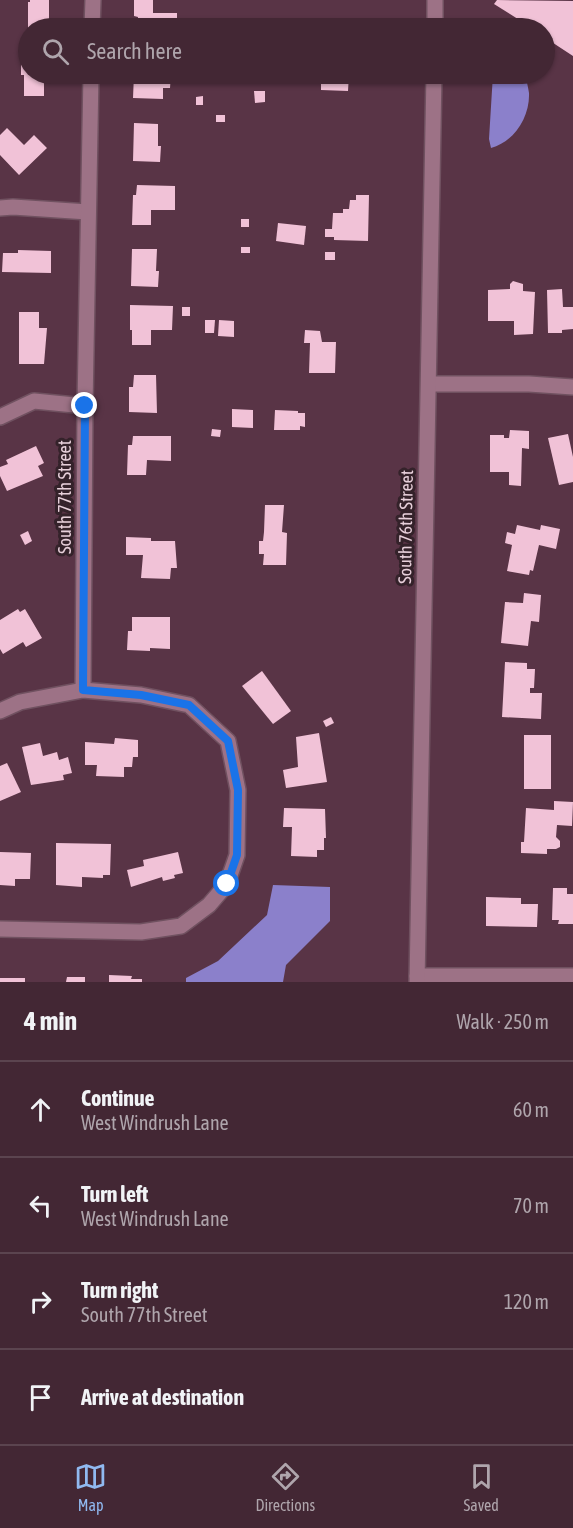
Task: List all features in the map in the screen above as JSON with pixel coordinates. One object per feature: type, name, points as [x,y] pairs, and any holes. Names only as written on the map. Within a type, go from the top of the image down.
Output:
[{"type":"street","points":[[92,18],[93,0]]},
{"type":"street","points":[[435,0],[435,18]]},
{"type":"street","name":"South 77th Street","points":[[83,690],[91,84]]},
{"type":"street","name":"South 76th Street","points":[[417,979],[434,84]]},
{"type":"street","points":[[0,208],[88,212]]},
{"type":"street","points":[[430,384],[529,384],[573,387]]},
{"type":"street","points":[[0,417],[34,401],[85,406]]},
{"type":"street","points":[[0,711],[20,702],[83,690],[141,695],[189,705],[228,741],[238,790],[237,855],[227,884],[209,905],[181,926],[141,933],[0,929]]},
{"type":"street","points":[[417,979],[573,976]]},
{"type":"shaded area","points":[[492,84],[528,84],[529,102],[519,127],[499,145],[491,148],[489,139]]},
{"type":"shaded area","points":[[273,885],[330,887],[330,921],[286,965],[283,982],[186,982],[186,978],[218,961],[267,915]]},
{"type":"building","points":[[30,0],[49,0],[49,18],[28,18],[28,2]]},
{"type":"building","points":[[134,0],[153,0],[153,13],[177,13],[177,18],[138,18],[134,16]]},
{"type":"building","points":[[497,0],[573,1],[573,56],[555,44],[555,18],[516,18],[494,4]]},
{"type":"building","points":[[24,84],[44,84],[44,96],[24,96]]},
{"type":"building","points":[[134,84],[170,84],[170,88],[163,88],[163,99],[133,98]]},
{"type":"building","points":[[321,84],[348,84],[348,91],[321,90]]},
{"type":"building","points":[[254,91],[265,91],[265,102],[255,103]]},
{"type":"building","points":[[203,96],[203,105],[196,105],[196,97]]},
{"type":"building","points":[[216,115],[225,115],[225,122],[216,122]]},
{"type":"building","points":[[134,123],[158,124],[158,146],[161,146],[160,162],[133,161]]},
{"type":"building","points":[[7,128],[24,145],[34,135],[47,148],[19,175],[0,155],[0,135]]},
{"type":"building","points":[[137,185],[175,186],[175,210],[151,210],[151,225],[132,225],[133,195],[136,195]]},
{"type":"building","points":[[356,195],[369,195],[368,241],[334,240],[334,237],[325,237],[325,229],[332,229],[333,213],[343,213],[343,209],[349,209],[350,200],[356,200]]},
{"type":"building","points":[[241,219],[249,219],[249,227],[241,227]]},
{"type":"building","points":[[278,223],[306,226],[304,245],[276,241]]},
{"type":"building","points":[[241,247],[250,247],[250,253],[241,253]]},
{"type":"building","points":[[132,249],[157,249],[158,287],[131,286]]},
{"type":"building","points":[[18,250],[51,251],[51,273],[2,272],[3,253],[18,253]]},
{"type":"building","points":[[325,252],[335,252],[335,260],[325,260]]},
{"type":"building","points":[[513,281],[523,284],[523,291],[535,292],[533,334],[514,335],[514,321],[488,321],[488,290],[510,289]]},
{"type":"building","points":[[562,289],[563,307],[573,307],[573,329],[562,330],[562,333],[548,333],[547,290]]},
{"type":"building","points":[[130,305],[173,306],[172,330],[151,330],[151,345],[132,345]]},
{"type":"building","points":[[182,307],[190,307],[190,316],[182,316]]},
{"type":"building","points":[[19,312],[39,312],[39,328],[47,328],[44,364],[19,364]]},
{"type":"building","points":[[205,320],[215,320],[214,333],[205,333]]},
{"type":"building","points":[[219,320],[234,321],[234,337],[218,336]]},
{"type":"building","points":[[305,330],[320,331],[322,342],[336,342],[335,373],[309,373],[310,343],[304,343]]},
{"type":"building","points":[[134,375],[156,375],[157,413],[129,412],[129,387],[133,387]]},
{"type":"building","points":[[232,409],[253,410],[253,428],[232,427]]},
{"type":"building","points":[[275,410],[305,413],[305,427],[300,426],[300,430],[274,430]]},
{"type":"building","points":[[212,429],[221,430],[220,437],[211,436]]},
{"type":"building","points":[[510,430],[529,431],[529,449],[522,448],[521,486],[509,485],[509,472],[490,472],[490,435],[504,435],[504,438],[509,438]]},
{"type":"building","points":[[568,434],[573,457],[573,482],[559,485],[548,438]]},
{"type":"building","points":[[133,436],[171,436],[171,461],[147,460],[146,475],[127,475],[128,445],[132,445]]},
{"type":"building","points":[[36,446],[44,463],[38,466],[43,476],[7,491],[0,476],[0,467],[8,464],[6,460]]},
{"type":"building","points":[[265,505],[284,505],[282,532],[287,533],[286,565],[263,565],[264,554],[259,554],[259,541],[263,541]]},
{"type":"building","points":[[517,525],[540,530],[541,525],[560,529],[556,549],[539,545],[533,571],[530,570],[529,575],[507,571],[512,545],[505,543],[507,532],[515,534]]},
{"type":"building","points":[[28,531],[32,541],[25,545],[20,535]]},
{"type":"building","points":[[126,537],[151,538],[151,541],[175,541],[177,568],[171,568],[170,579],[141,578],[143,555],[126,555]]},
{"type":"building","points":[[524,593],[541,595],[539,622],[531,621],[528,646],[501,643],[505,602],[523,603]]},
{"type":"building","points":[[18,609],[20,612],[25,609],[42,638],[26,647],[23,642],[3,654],[0,649],[0,620]]},
{"type":"building","points":[[132,617],[170,617],[170,649],[127,650],[128,631],[132,631]]},
{"type":"building","points":[[505,662],[527,663],[527,669],[535,669],[534,688],[530,688],[530,693],[542,693],[541,719],[502,717]]},
{"type":"building","points":[[262,671],[291,711],[273,724],[242,686]]},
{"type":"building","points":[[331,717],[334,723],[326,727],[323,721]]},
{"type":"building","points":[[319,733],[327,782],[286,788],[283,770],[298,767],[296,737]]},
{"type":"building","points":[[524,735],[551,735],[551,789],[524,789]]},
{"type":"building","points":[[115,738],[138,740],[138,757],[133,757],[132,767],[124,767],[124,777],[96,776],[97,765],[85,765],[85,742],[114,744]]},
{"type":"building","points":[[40,743],[43,756],[57,752],[59,760],[68,757],[72,773],[63,775],[64,780],[31,785],[22,747]]},
{"type":"building","points":[[7,763],[21,792],[0,801],[0,766]]},
{"type":"building","points":[[554,801],[573,802],[572,826],[557,825],[556,837],[560,841],[560,847],[547,849],[547,854],[521,853],[526,808],[554,810]]},
{"type":"building","points":[[284,808],[325,809],[324,850],[317,850],[317,857],[291,856],[292,827],[283,827]]},
{"type":"building","points":[[56,843],[111,844],[110,875],[103,875],[103,878],[82,877],[82,887],[56,885]]},
{"type":"building","points":[[0,852],[31,853],[30,879],[15,879],[15,886],[0,885]]},
{"type":"building","points":[[178,852],[183,873],[174,875],[175,878],[163,881],[162,877],[131,887],[127,870],[144,866],[143,860]]},
{"type":"building","points":[[553,888],[567,888],[567,894],[573,894],[573,924],[558,924],[559,920],[552,920]]},
{"type":"building","points":[[486,897],[521,898],[521,904],[538,904],[537,927],[486,926]]},
{"type":"building","points":[[109,975],[132,976],[131,979],[142,979],[142,982],[109,982]]},
{"type":"building","points":[[67,977],[85,977],[85,982],[66,982]]},
{"type":"building","points":[[0,978],[25,978],[25,982],[0,982]]},
{"type":"route","points":[[85,406],[83,690],[141,695],[189,705],[228,741],[238,790],[237,855],[227,884]]}]
